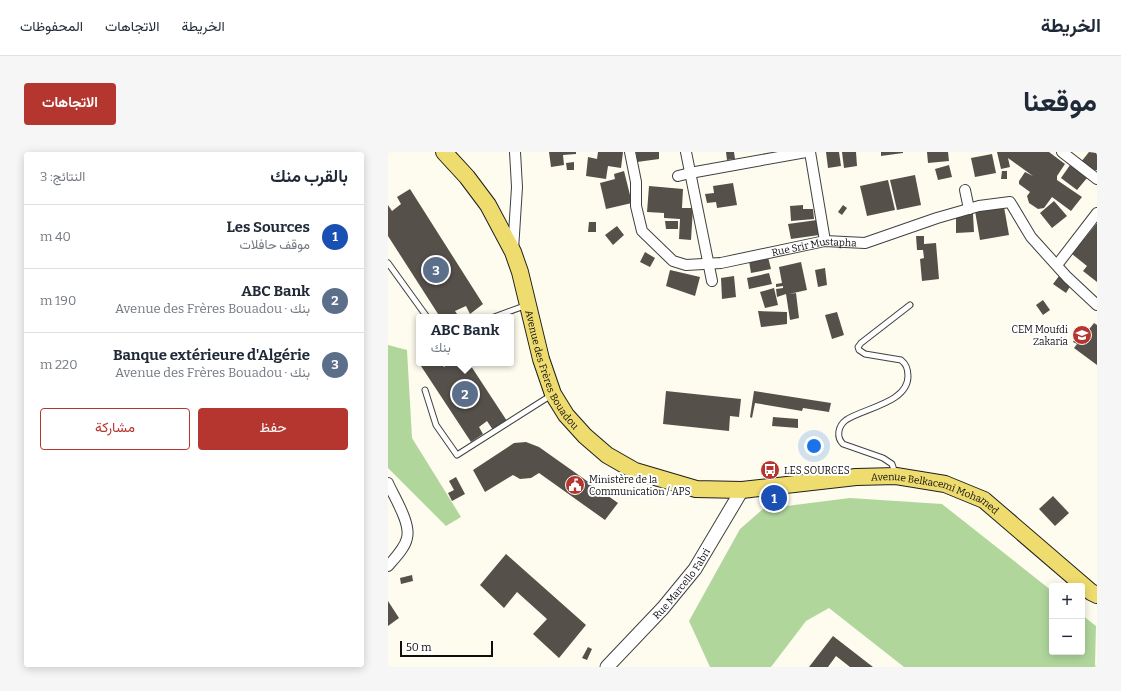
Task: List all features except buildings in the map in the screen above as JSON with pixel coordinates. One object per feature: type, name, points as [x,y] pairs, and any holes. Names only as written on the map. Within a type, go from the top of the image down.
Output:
[{"type":"main road","name":"Avenue des Frères Bouadou","points":[[444,152],[467,177],[488,205],[513,252],[520,272],[541,359],[553,394],[566,415],[584,436],[607,455],[635,471],[696,490],[742,490]]},
{"type":"main road","name":"Avenue Belkacemi Mohamed","points":[[742,490],[856,477],[896,476],[945,484],[984,500],[1097,595]]},
{"type":"street","points":[[513,252],[517,187],[515,152]]},
{"type":"street","name":"Rue Srir Mustapha","points":[[630,152],[636,182],[636,206],[642,231],[674,261],[686,265],[710,264],[825,241],[865,243],[937,218],[970,209],[1010,202],[1031,237],[1091,301],[1097,305]]},
{"type":"street","points":[[686,152],[710,264],[712,281]]},
{"type":"street","points":[[678,176],[806,152]]},
{"type":"street","points":[[810,152],[825,241]]},
{"type":"street","points":[[1062,152],[1097,179]]},
{"type":"street","points":[[964,190],[970,209]]},
{"type":"street","points":[[1057,265],[1097,213]]},
{"type":"street","points":[[388,483],[407,528],[407,538],[388,566]]},
{"type":"street","name":"Rue Marcello Fabri","points":[[607,667],[663,608],[695,569],[742,490]]},
{"type":"lane","points":[[388,263],[425,314]]},
{"type":"lane","points":[[502,314],[528,304]]},
{"type":"lane","points":[[896,476],[892,464],[883,458],[843,444],[839,436],[839,430],[841,424],[847,419],[887,402],[907,385],[908,372],[905,363],[901,360],[865,354],[859,350],[858,347],[861,343],[910,305]]},
{"type":"lane","points":[[425,390],[436,425],[457,454],[553,394]]},
{"type":"green space","points":[[388,345],[407,350],[412,438],[461,517],[446,526],[388,468]]},
{"type":"green space","points":[[850,498],[942,504],[1049,589],[1049,655],[1085,655],[1085,617],[1096,626],[1095,665],[1097,667],[904,667],[829,608],[806,621],[771,667],[710,667],[689,621],[740,529],[763,509]]},
{"type":"place","name":"Banque extérieure d'Algérie","points":[[436,270]]},
{"type":"place","name":"CEM Moufdi Zakaria","points":[[1082,335]]},
{"type":"place","name":"ABC Bank","points":[[465,394]]},
{"type":"place","name":"LES SOURCES","points":[[770,470]]},
{"type":"place","name":"Ministère de la Communication / APS","points":[[575,485]]},
{"type":"place","name":"Les Sources","points":[[774,498]]}]
